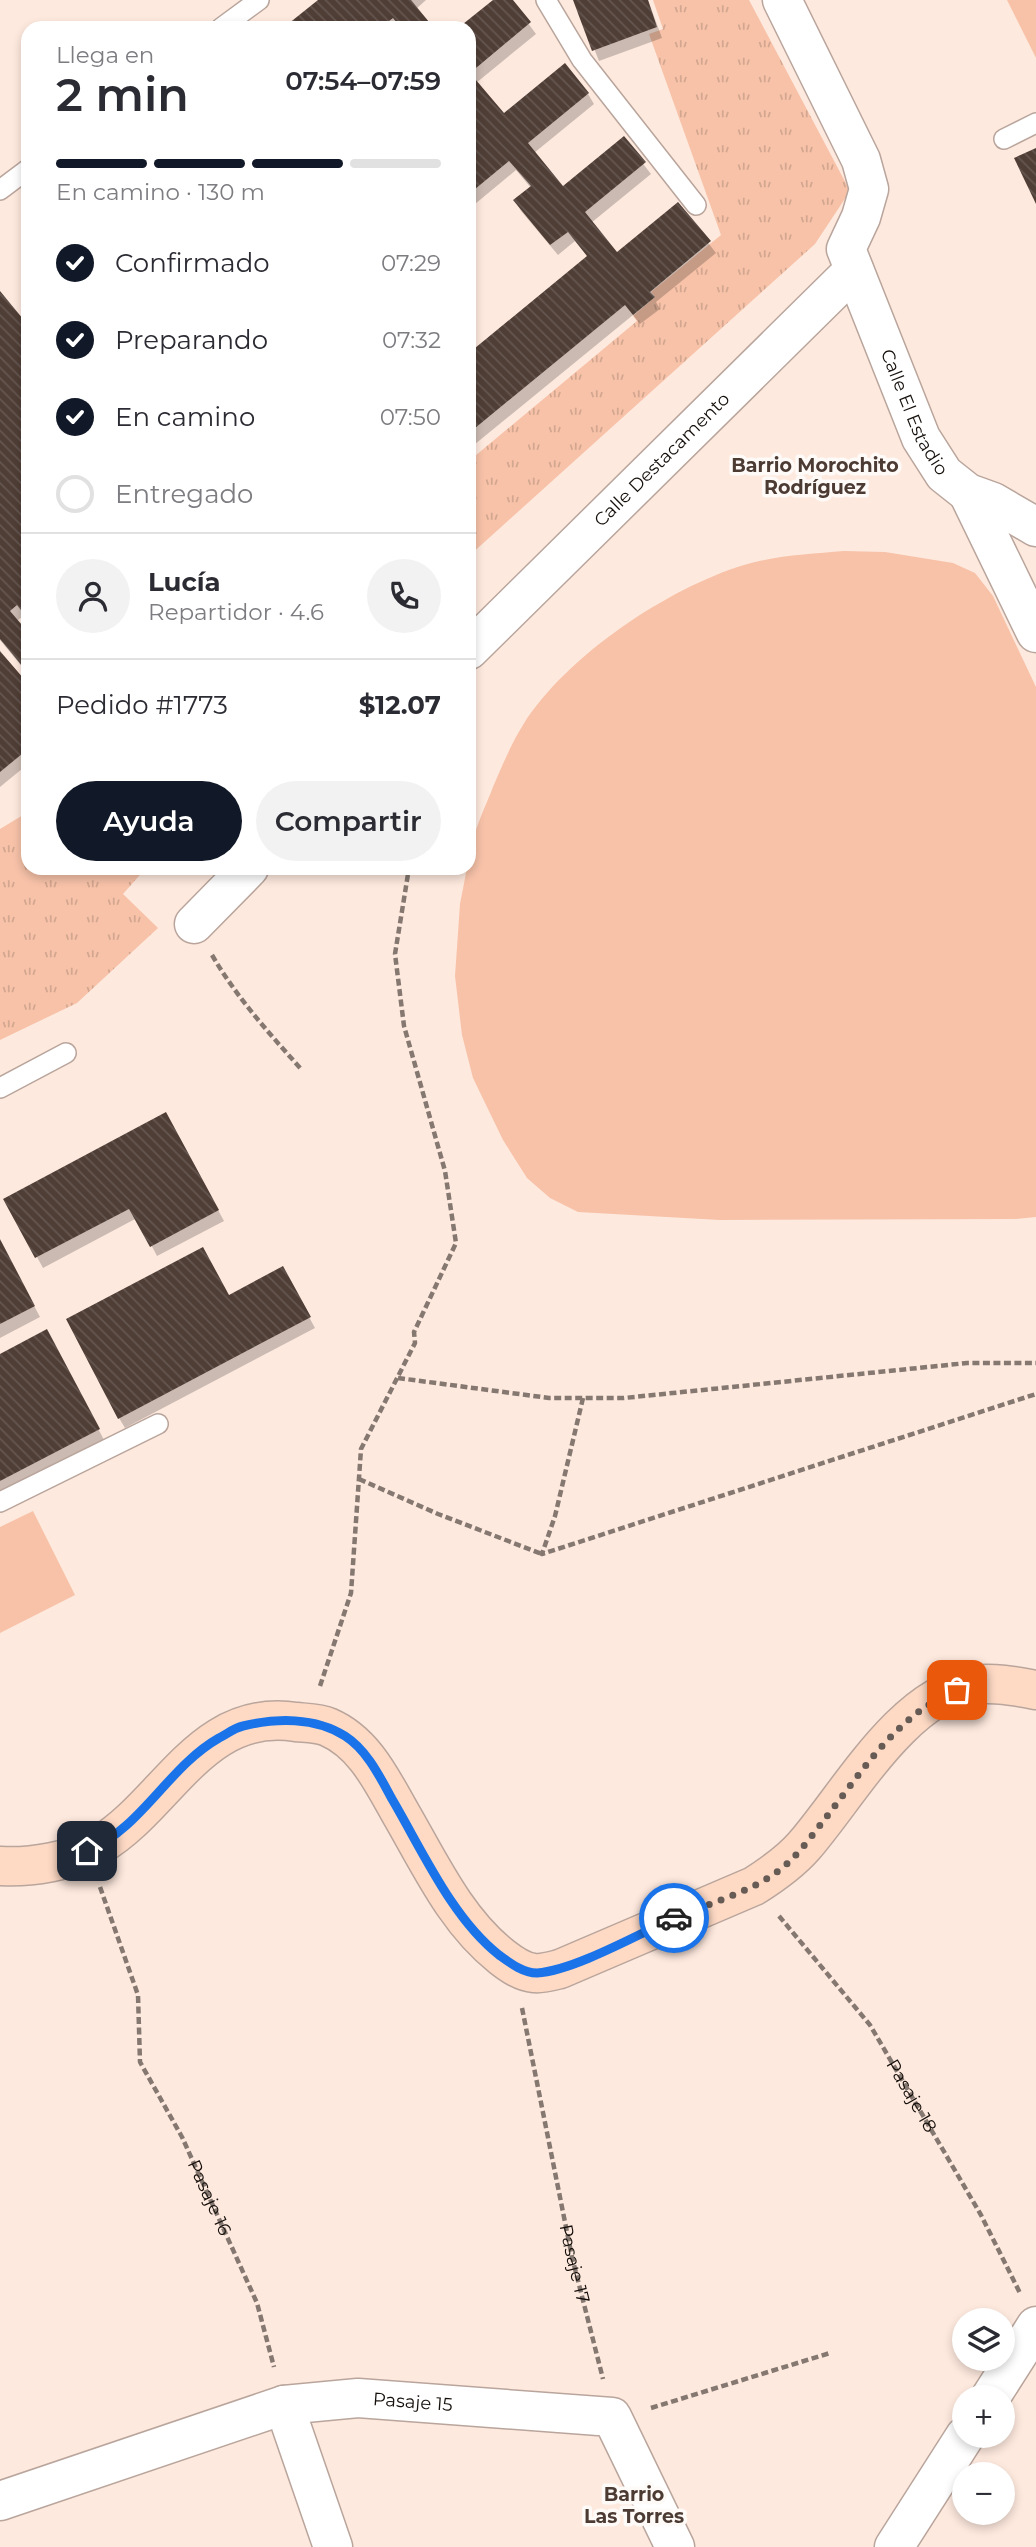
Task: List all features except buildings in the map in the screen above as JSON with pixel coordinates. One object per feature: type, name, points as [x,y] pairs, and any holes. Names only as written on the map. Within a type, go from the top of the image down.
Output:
[{"type":"main road","points":[[0,1866],[13,1867],[63,1859],[97,1846],[131,1822],[175,1773],[205,1746],[239,1727],[280,1719],[325,1726],[347,1737],[371,1763],[446,1892],[486,1944],[513,1966],[534,1973],[561,1969],[754,1886],[781,1868],[804,1846],[888,1738],[925,1707],[943,1696],[971,1685],[1011,1685],[1036,1690]]},
{"type":"street","points":[[782,0],[861,160],[869,188],[850,259]]},
{"type":"street","name":"Calle El Estadio","points":[[850,259],[921,438],[944,474],[968,493],[993,502],[1036,527]]},
{"type":"street","name":"Calle Destacamento","points":[[476,643],[850,259]]},
{"type":"street","points":[[968,493],[1036,633]]},
{"type":"street","points":[[194,924],[242,875]]},
{"type":"street","points":[[998,2385],[1036,2326]]},
{"type":"street","name":"Pasaje 15","points":[[0,2501],[284,2405],[358,2398],[612,2417]]},
{"type":"street","points":[[284,2405],[333,2547]]},
{"type":"street","points":[[612,2417],[675,2547]]},
{"type":"street","points":[[894,2547],[957,2448]]},
{"type":"lane","points":[[231,21],[260,0]]},
{"type":"lane","points":[[546,0],[582,60],[696,205]]},
{"type":"lane","points":[[1004,139],[1036,123]]},
{"type":"lane","points":[[0,190],[21,174]]},
{"type":"lane","points":[[0,1088],[66,1053]]},
{"type":"lane","points":[[0,1502],[158,1424]]},
{"type":"path","points":[[307,1723],[351,1593],[361,1449],[415,1343],[414,1332],[456,1243],[445,1171],[402,1014],[395,954],[408,875]]},
{"type":"path","points":[[194,924],[228,983],[255,1018],[302,1069]]},
{"type":"path","points":[[398,1378],[548,1398],[624,1398],[967,1363],[1036,1363]]},
{"type":"path","points":[[359,1479],[438,1514],[542,1554],[1036,1394]]},
{"type":"path","points":[[542,1554],[555,1516],[583,1398]]},
{"type":"path","name":"Pasaje 16","points":[[87,1851],[138,1995],[140,2062],[182,2137],[257,2303],[284,2405]]},
{"type":"path","name":"Pasaje 18","points":[[754,1886],[870,2025],[981,2216],[1036,2326]]},
{"type":"path","name":"Pasaje 17","points":[[513,1966],[572,2257],[612,2417]]},
{"type":"path","points":[[612,2417],[673,2403],[830,2353]]},
{"type":"green space","points":[[653,0],[749,0],[850,191],[815,244],[476,550],[476,455],[637,321],[633,316],[655,297],[651,292],[721,235],[649,34],[663,29]]},
{"type":"green space","points":[[1007,0],[1036,0],[1036,58]]},
{"type":"green space","points":[[844,551],[885,552],[953,563],[975,573],[993,596],[1036,687],[1036,1217],[720,1220],[578,1212],[550,1198],[527,1178],[503,1140],[473,1078],[462,1035],[455,976],[460,904],[466,875],[476,875],[476,830],[481,816],[523,725],[565,674],[621,628],[683,590],[714,576],[744,565],[781,557]]},
{"type":"green space","points":[[21,816],[21,875],[140,875],[123,894],[158,928],[77,1003],[0,1040],[0,829]]},
{"type":"green space","points":[[33,1511],[75,1595],[0,1633],[0,1527]]},
{"type":"way so far","points":[[674,1918],[754,1886],[781,1868],[804,1846],[888,1738],[925,1707],[957,1690]]},
{"type":"district","name":"Barrio Morochito Rodríguez","points":[[815,476]]},
{"type":"district","name":"Barrio Las Torres","points":[[634,2505]]},
{"type":"route","points":[[87,1851],[131,1822],[175,1773],[205,1746],[239,1727],[280,1719],[325,1726],[347,1737],[371,1763],[446,1892],[486,1944],[513,1966],[534,1973],[561,1969],[674,1918]]}]
